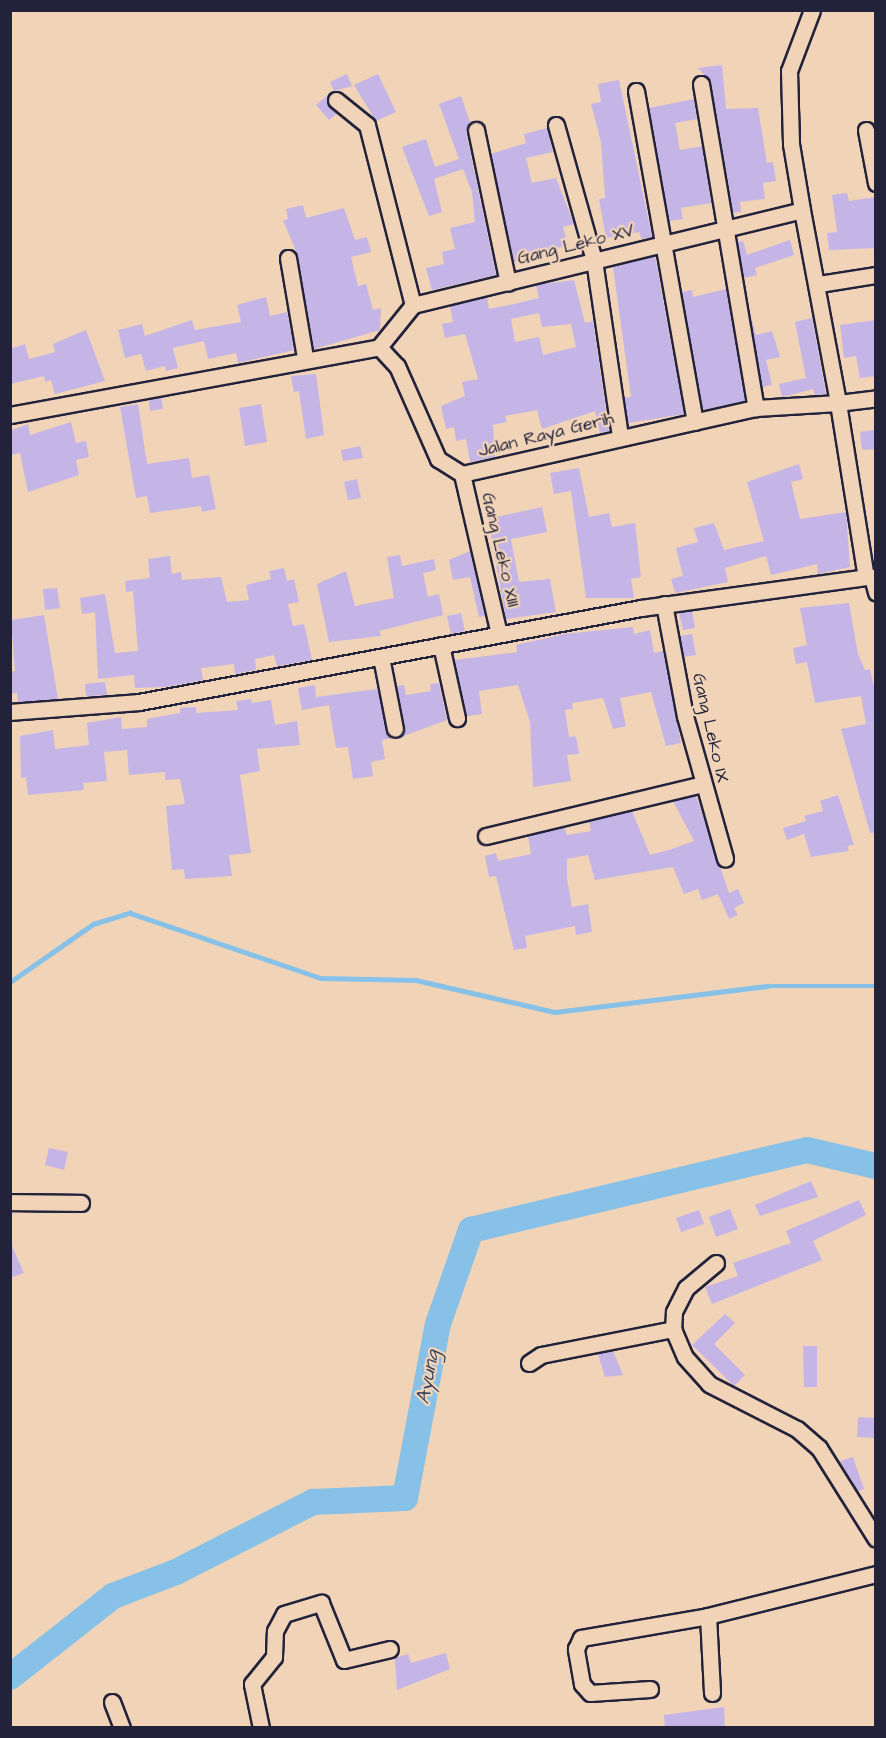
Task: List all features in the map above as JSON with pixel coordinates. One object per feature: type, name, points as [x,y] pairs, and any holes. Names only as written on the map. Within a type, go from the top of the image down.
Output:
[{"type":"street","points":[[10,712],[139,702],[664,604],[872,581],[838,403],[819,285],[802,210],[791,144],[789,72],[812,10]]},
{"type":"street","points":[[701,84],[722,229],[756,408]]},
{"type":"street","points":[[636,91],[695,422]]},
{"type":"street","points":[[10,415],[306,357],[379,347],[413,305],[367,125],[336,100]]},
{"type":"street","points":[[556,125],[594,260],[620,436]]},
{"type":"street","points":[[476,130],[508,283]]},
{"type":"street","points":[[866,130],[876,183]]},
{"type":"street","name":"Gang Leko XV","points":[[413,305],[802,210]]},
{"type":"street","points":[[288,258],[306,357]]},
{"type":"street","points":[[819,285],[876,274]]},
{"type":"street","name":"Jalan Raya Gerih","points":[[379,347],[397,366],[438,459],[462,474],[620,436],[756,408],[838,403],[876,398]]},
{"type":"street","name":"Gang Leko XIII","points":[[462,474],[500,634]]},
{"type":"street","name":"Gang Leko IX","points":[[664,604],[702,784],[725,858]]},
{"type":"street","points":[[441,645],[458,718]]},
{"type":"street","points":[[381,657],[395,729]]},
{"type":"street","points":[[486,836],[702,784]]},
{"type":"street","points":[[10,1202],[81,1203]]},
{"type":"street","points":[[716,1263],[686,1288],[674,1312],[673,1329],[685,1357],[709,1384],[797,1429],[819,1448],[876,1539]]},
{"type":"street","points":[[529,1363],[541,1355],[673,1329]]},
{"type":"street","points":[[650,1689],[590,1694],[582,1684],[576,1649],[580,1638],[708,1616],[876,1574]]},
{"type":"street","points":[[261,1728],[252,1684],[274,1657],[275,1631],[284,1614],[321,1603],[344,1660],[390,1649]]},
{"type":"street","points":[[708,1616],[712,1693]]},
{"type":"street","points":[[112,1702],[122,1728]]},
{"type":"building","points":[[722,65],[726,109],[758,108],[767,163],[773,162],[776,181],[763,183],[765,199],[740,202],[741,212],[733,213],[711,82],[698,68]]},
{"type":"building","points":[[347,74],[352,86],[334,91],[330,82]]},
{"type":"building","points":[[378,74],[396,112],[376,121],[354,85]]},
{"type":"building","points":[[619,80],[652,237],[641,239],[640,232],[606,238],[599,199],[605,198],[601,142],[591,104],[601,102],[598,84]]},
{"type":"building","points":[[328,95],[327,104],[337,113],[329,120],[316,105]]},
{"type":"building","points":[[461,96],[470,122],[466,132],[496,275],[432,290],[426,268],[444,264],[442,252],[455,249],[450,228],[475,222],[472,192],[463,169],[434,179],[442,212],[429,216],[402,147],[426,139],[435,167],[459,159],[439,104]]},
{"type":"building","points":[[694,99],[697,119],[675,123],[680,150],[702,146],[711,203],[681,208],[683,219],[669,221],[649,108]]},
{"type":"building","points":[[547,128],[553,152],[526,158],[532,183],[556,178],[574,224],[563,227],[568,245],[514,262],[491,154],[526,143],[524,134]]},
{"type":"building","points":[[847,193],[849,201],[876,197],[876,248],[829,250],[827,233],[837,232],[832,195]]},
{"type":"building","points":[[303,205],[306,218],[344,208],[355,240],[367,237],[371,252],[351,257],[358,286],[366,284],[373,310],[381,308],[380,330],[314,349],[298,256],[283,220],[288,219],[286,209]]},
{"type":"building","points":[[790,240],[794,255],[755,268],[757,275],[744,278],[738,242],[743,241],[747,255]]},
{"type":"building","points":[[655,256],[684,414],[628,423],[624,398],[631,397],[613,267]]},
{"type":"building","points":[[574,280],[585,323],[593,321],[609,431],[600,433],[595,411],[542,429],[537,410],[505,416],[507,422],[493,425],[495,457],[470,462],[466,439],[456,441],[454,427],[446,429],[441,406],[465,396],[462,382],[478,379],[465,334],[445,338],[442,324],[453,322],[450,306],[487,297],[489,309],[539,298],[536,285]],"holes":[[[539,313],[542,327],[571,324],[576,347],[543,355],[539,337],[515,342],[511,319]]]},
{"type":"building","points":[[726,289],[745,401],[703,410],[682,292],[692,290],[693,297]]},
{"type":"building","points":[[266,297],[270,316],[287,312],[294,350],[238,363],[236,353],[208,359],[204,341],[173,348],[178,368],[166,371],[165,366],[146,371],[141,354],[125,358],[118,330],[142,324],[145,336],[192,320],[195,330],[241,322],[237,305]]},
{"type":"building","points":[[750,313],[756,335],[772,331],[780,357],[766,360],[772,385],[762,387]]},
{"type":"building","points":[[812,318],[826,394],[815,395],[813,389],[782,397],[779,384],[806,378],[795,322]]},
{"type":"building","points":[[876,320],[876,376],[860,378],[856,356],[844,358],[840,325]]},
{"type":"building","points":[[86,330],[105,381],[55,394],[51,380],[45,382],[44,376],[10,384],[10,349],[25,344],[29,359],[55,352],[53,344]]},
{"type":"building","points":[[316,374],[324,435],[306,439],[299,391],[294,392],[291,376]]},
{"type":"building","points":[[161,397],[163,409],[150,411],[149,399]]},
{"type":"building","points":[[138,404],[147,464],[189,458],[192,478],[209,475],[216,509],[202,512],[201,506],[150,513],[147,496],[136,498],[120,407]]},
{"type":"building","points":[[261,404],[267,442],[245,446],[239,408]]},
{"type":"building","points":[[71,422],[76,443],[86,441],[89,457],[76,460],[79,475],[28,492],[20,453],[10,455],[10,431],[28,424],[30,435]]},
{"type":"building","points":[[874,430],[876,449],[862,450],[860,432]]},
{"type":"building","points":[[360,446],[363,458],[343,461],[341,450]]},
{"type":"building","points":[[799,464],[803,479],[791,482],[800,519],[846,512],[850,567],[818,574],[817,564],[771,575],[766,556],[725,568],[728,582],[675,593],[671,579],[683,576],[676,548],[698,542],[694,528],[714,523],[724,550],[764,541],[747,482]]},
{"type":"building","points":[[579,468],[589,517],[609,513],[612,527],[635,523],[641,577],[631,579],[634,598],[586,598],[571,491],[554,494],[550,473]]},
{"type":"building","points":[[357,479],[361,498],[348,500],[344,482]]},
{"type":"building","points":[[542,507],[547,532],[511,539],[519,582],[550,579],[556,612],[506,619],[488,519]]},
{"type":"building","points":[[470,551],[485,616],[479,617],[470,577],[453,580],[449,560]]},
{"type":"building","points":[[400,555],[402,566],[434,559],[436,570],[423,573],[428,597],[439,594],[443,615],[379,631],[381,636],[329,642],[317,584],[346,571],[355,606],[394,598],[387,557]]},
{"type":"building","points":[[170,556],[172,574],[181,572],[182,580],[221,577],[227,602],[249,600],[246,585],[271,579],[269,571],[284,568],[287,581],[294,579],[299,602],[288,604],[293,626],[304,624],[312,660],[277,666],[274,655],[255,659],[256,670],[235,674],[234,664],[201,668],[203,680],[165,687],[135,688],[134,675],[98,679],[95,612],[82,614],[80,598],[105,594],[115,653],[138,651],[133,591],[126,592],[125,581],[150,578],[148,559]]},
{"type":"building","points":[[57,588],[60,608],[45,610],[43,589]]},
{"type":"building","points":[[849,603],[858,654],[865,670],[870,669],[876,696],[876,832],[870,833],[841,729],[866,724],[861,696],[815,703],[807,662],[796,664],[793,648],[807,645],[800,608]]},
{"type":"building","points":[[692,611],[695,628],[683,630],[679,613]]},
{"type":"building","points":[[461,613],[465,631],[451,634],[447,616]]},
{"type":"building","points":[[44,615],[58,699],[18,702],[17,693],[10,693],[10,672],[15,671],[11,620]]},
{"type":"building","points":[[633,627],[634,634],[650,630],[654,653],[663,651],[681,743],[666,746],[651,692],[620,698],[626,726],[613,729],[603,698],[572,703],[573,709],[565,710],[569,737],[576,736],[579,754],[567,755],[571,781],[533,787],[530,722],[518,685],[479,691],[482,714],[467,716],[454,660],[517,652],[516,645],[564,634]]},
{"type":"building","points":[[692,634],[696,655],[684,657],[680,636]]},
{"type":"building","points":[[105,682],[107,695],[86,696],[85,684]]},
{"type":"building","points":[[439,683],[447,720],[401,737],[405,727],[397,686],[404,685],[406,695],[431,691],[430,684]]},
{"type":"building","points":[[315,685],[316,697],[377,689],[392,738],[382,740],[385,759],[371,762],[373,776],[353,779],[348,747],[336,748],[329,705],[302,710],[298,688]]},
{"type":"building","points":[[251,699],[252,703],[271,700],[275,725],[297,721],[300,745],[257,749],[260,771],[240,775],[251,853],[229,855],[232,876],[185,879],[184,869],[172,870],[166,806],[185,804],[180,779],[165,780],[165,772],[129,775],[127,750],[104,752],[107,781],[83,783],[84,790],[28,795],[26,777],[21,778],[20,736],[53,730],[55,749],[89,745],[87,723],[121,717],[122,729],[147,727],[147,719],[180,713],[180,708],[196,707],[196,713],[238,710],[236,701]]},
{"type":"building","points":[[838,795],[854,845],[847,846],[849,851],[811,857],[804,834],[787,840],[783,828],[806,821],[804,816],[823,811],[820,801]]},
{"type":"building","points":[[696,796],[729,893],[738,889],[744,903],[734,908],[738,915],[729,919],[718,894],[702,900],[698,889],[684,894],[673,867],[595,880],[588,855],[567,859],[567,879],[572,907],[588,904],[592,932],[576,935],[575,926],[525,936],[527,948],[514,950],[496,876],[489,877],[485,856],[496,853],[498,861],[531,854],[528,836],[564,827],[567,835],[591,831],[589,821],[632,811],[650,855],[669,850],[694,841],[673,801]]},
{"type":"building","points":[[49,1148],[68,1152],[64,1170],[45,1165]]},
{"type":"building","points":[[811,1181],[818,1197],[760,1216],[755,1205]]},
{"type":"building","points":[[859,1200],[866,1215],[813,1241],[822,1260],[712,1304],[705,1287],[738,1276],[733,1263],[791,1243],[786,1231]]},
{"type":"building","points":[[730,1209],[738,1229],[716,1237],[709,1217]]},
{"type":"building","points":[[699,1210],[704,1224],[681,1232],[676,1218]]},
{"type":"building","points":[[10,1242],[24,1273],[10,1278]]},
{"type":"building","points":[[725,1314],[735,1323],[714,1344],[745,1375],[734,1386],[692,1345]]},
{"type":"building","points":[[803,1346],[817,1346],[817,1387],[804,1387]]},
{"type":"building","points":[[613,1351],[623,1375],[605,1377],[598,1354]]},
{"type":"building","points":[[858,1417],[876,1418],[876,1438],[857,1437]]},
{"type":"building","points":[[853,1457],[864,1489],[858,1491],[840,1461]]},
{"type":"building","points":[[446,1653],[450,1669],[397,1690],[395,1658],[408,1654],[411,1663]]},
{"type":"building","points":[[724,1707],[725,1728],[665,1728],[664,1715]]},
{"type":"waterway","points":[[10,982],[93,924],[130,913],[321,978],[416,980],[555,1012],[768,986],[876,986]]},
{"type":"waterway","name":"Ayung","points":[[10,1677],[113,1596],[176,1572],[313,1502],[405,1498],[438,1324],[471,1230],[807,1150],[876,1166]]}]
